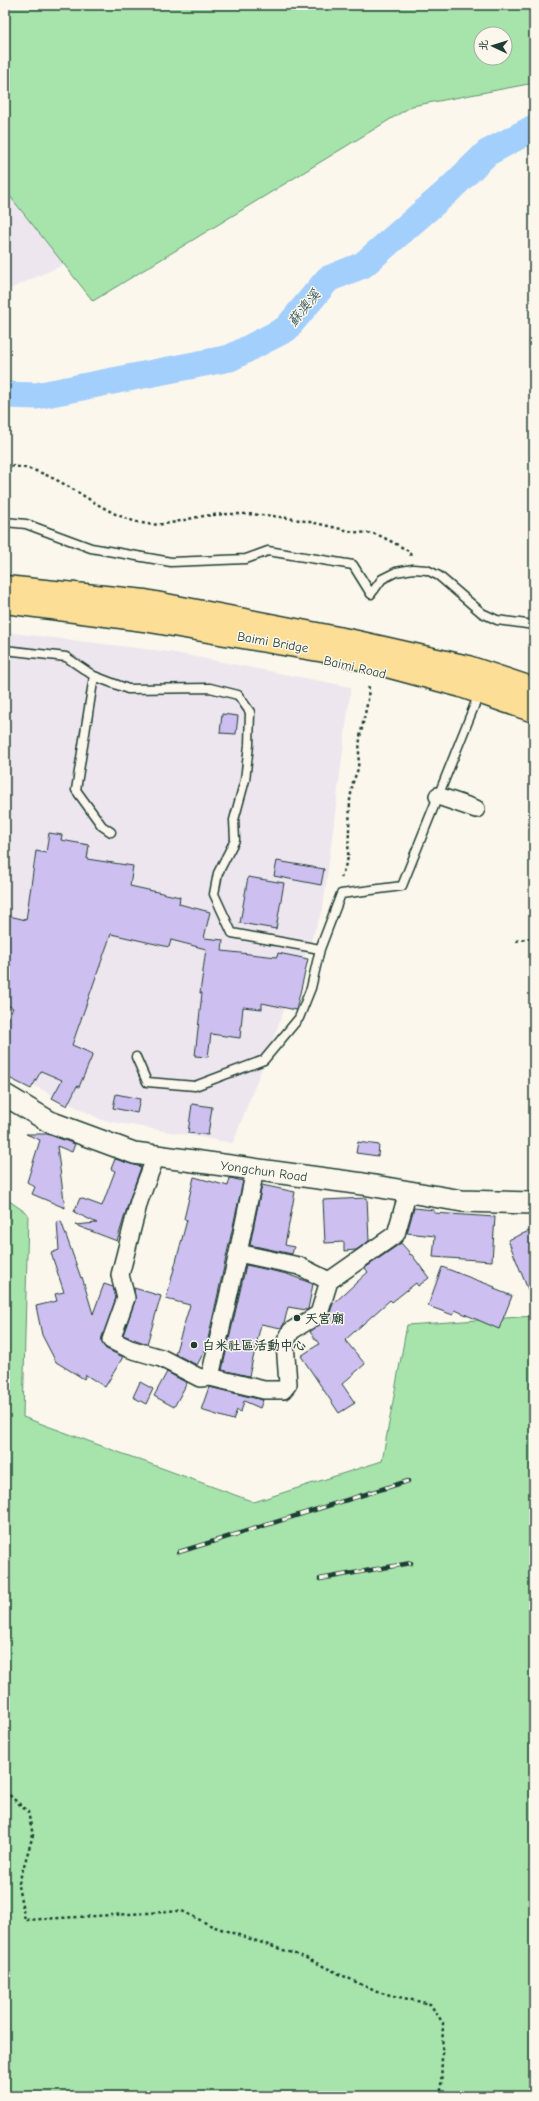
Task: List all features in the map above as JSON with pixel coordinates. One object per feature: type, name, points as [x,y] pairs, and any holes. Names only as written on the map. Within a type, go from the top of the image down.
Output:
[{"type":"main road","name":"Baimi Bridge","points":[[5,587],[145,601],[348,640],[468,667],[534,690]]},
{"type":"main road","name":"Baimi Bridge","points":[[5,602],[144,620],[342,654],[461,686],[534,711]]},
{"type":"street","name":"Baimi Road","points":[[5,611],[143,628],[341,663],[477,700],[534,719]]},
{"type":"street","points":[[438,796],[476,809]]},
{"type":"street","name":"Yongchun Road","points":[[5,1095],[50,1122],[134,1153],[462,1201],[534,1203]]},
{"type":"street","points":[[156,1156],[139,1201],[120,1275],[126,1298],[111,1340],[130,1349],[161,1358],[200,1378],[210,1377],[264,1390],[283,1390],[288,1384],[285,1343],[291,1331],[320,1314],[329,1281],[396,1234],[408,1192]]},
{"type":"street","points":[[210,1377],[255,1170]]},
{"type":"street","points":[[238,1253],[299,1266],[329,1281]]},
{"type":"lane","points":[[5,522],[26,524],[91,548],[171,562],[246,559],[268,551],[353,565],[371,594],[382,579],[396,572],[413,569],[427,570],[439,576],[482,613],[497,620],[534,625]]},
{"type":"lane","points":[[5,650],[66,657],[94,676],[128,689],[210,688],[238,695],[250,712],[246,773],[234,820],[235,840],[218,873],[214,894],[232,933],[320,949]]},
{"type":"lane","points":[[94,676],[76,790],[102,826],[111,832]]},
{"type":"lane","points":[[136,1057],[147,1082],[195,1086],[264,1060],[299,1018],[311,988],[320,949],[341,894],[402,886],[477,700]]},
{"type":"path","points":[[5,466],[17,466],[60,480],[105,510],[147,524],[174,522],[211,515],[249,513],[287,517],[377,535],[410,552],[413,569]]},
{"type":"path","points":[[341,878],[348,858],[350,800],[353,782],[358,769],[359,743],[368,700],[369,685]]},
{"type":"path","points":[[516,941],[534,937]]},
{"type":"path","points":[[5,1791],[28,1812],[33,1835],[18,1886],[25,1920],[182,1911],[212,1926],[304,1957],[378,1992],[430,2004],[443,2023],[441,2090],[443,2096]]},
{"type":"shaded area","points":[[5,157],[83,256],[5,291]]},
{"type":"shaded area","points":[[5,632],[170,652],[351,687],[323,909],[233,1143],[102,1120],[5,1071]]},
{"type":"green space","points":[[5,5],[534,5],[534,83],[412,106],[93,301],[5,190]]},
{"type":"green space","points":[[5,1198],[28,1214],[23,1417],[254,1502],[382,1461],[407,1325],[534,1316],[534,2096],[5,2096]]},
{"type":"building","points":[[222,714],[238,716],[236,734],[220,733]]},
{"type":"building","points":[[49,833],[62,835],[61,840],[89,845],[87,859],[133,866],[130,886],[180,897],[179,904],[210,912],[204,938],[223,940],[222,951],[277,957],[278,953],[308,959],[296,1010],[262,1003],[262,1009],[243,1007],[240,1038],[211,1034],[208,1057],[195,1056],[202,993],[200,993],[206,949],[171,940],[169,947],[111,934],[72,1045],[93,1054],[79,1087],[77,1086],[67,1106],[52,1098],[62,1080],[41,1071],[31,1089],[5,1076],[5,1023],[13,1008],[5,1004],[5,915],[26,920],[36,851],[46,853]]},
{"type":"building","points":[[277,861],[324,869],[321,885],[274,876]]},
{"type":"building","points":[[248,877],[284,883],[276,929],[240,923]]},
{"type":"building","points":[[116,1094],[140,1099],[137,1113],[113,1108]]},
{"type":"building","points":[[192,1104],[212,1107],[208,1135],[188,1133]]},
{"type":"building","points":[[26,1134],[47,1134],[75,1144],[72,1152],[57,1146],[65,1208],[32,1194],[35,1187],[27,1182],[40,1140]]},
{"type":"building","points":[[358,1142],[379,1145],[378,1156],[356,1153]]},
{"type":"building","points":[[115,1159],[141,1167],[117,1241],[75,1225],[97,1223],[74,1212],[80,1198],[102,1206],[115,1171],[111,1169]]},
{"type":"building","points":[[194,1177],[228,1186],[230,1178],[243,1181],[206,1348],[197,1365],[175,1354],[190,1305],[166,1299],[187,1220],[184,1219]]},
{"type":"building","points":[[262,1185],[295,1192],[285,1245],[294,1247],[292,1254],[250,1245]]},
{"type":"building","points":[[367,1198],[369,1241],[356,1250],[344,1251],[344,1242],[325,1243],[323,1200]]},
{"type":"building","points":[[414,1208],[434,1210],[434,1213],[495,1217],[492,1261],[433,1257],[435,1236],[407,1233]]},
{"type":"building","points":[[61,1221],[81,1278],[82,1277],[93,1314],[104,1284],[113,1287],[116,1298],[101,1341],[106,1349],[123,1357],[105,1387],[86,1375],[84,1379],[56,1362],[42,1335],[36,1306],[57,1301],[55,1294],[64,1292],[51,1253],[59,1250],[57,1222]]},
{"type":"building","points":[[534,1229],[534,1302],[533,1302],[508,1240]]},
{"type":"building","points":[[401,1243],[429,1278],[418,1286],[416,1283],[392,1302],[390,1300],[345,1340],[365,1364],[342,1384],[355,1403],[339,1413],[301,1356],[319,1344],[310,1332],[331,1316],[329,1315],[333,1304],[368,1272],[365,1268]]},
{"type":"building","points":[[246,1265],[287,1274],[313,1284],[308,1309],[288,1307],[284,1324],[281,1328],[261,1324],[249,1376],[222,1370]]},
{"type":"building","points":[[442,1267],[495,1287],[494,1289],[512,1296],[499,1329],[455,1310],[453,1315],[428,1306]]},
{"type":"building","points":[[134,1288],[161,1296],[147,1344],[123,1335],[135,1301]]},
{"type":"building","points":[[167,1372],[187,1383],[174,1407],[154,1396]]},
{"type":"building","points":[[140,1382],[153,1389],[146,1404],[133,1397]]},
{"type":"building","points":[[209,1387],[263,1400],[260,1408],[244,1401],[241,1412],[237,1410],[233,1420],[201,1410]]},
{"type":"waterway","name":"蘇澳溪","points":[[5,395],[36,396],[230,358],[286,329],[328,279],[363,265],[448,191],[487,153],[534,128]]},
{"type":"railway","points":[[179,1552],[408,1481]]},
{"type":"railway","points":[[320,1579],[411,1563]]},
{"type":"place","name":"天宮廟","points":[[297,1318]]},
{"type":"place","name":"白米社區活動中心","points":[[194,1345]]}]
